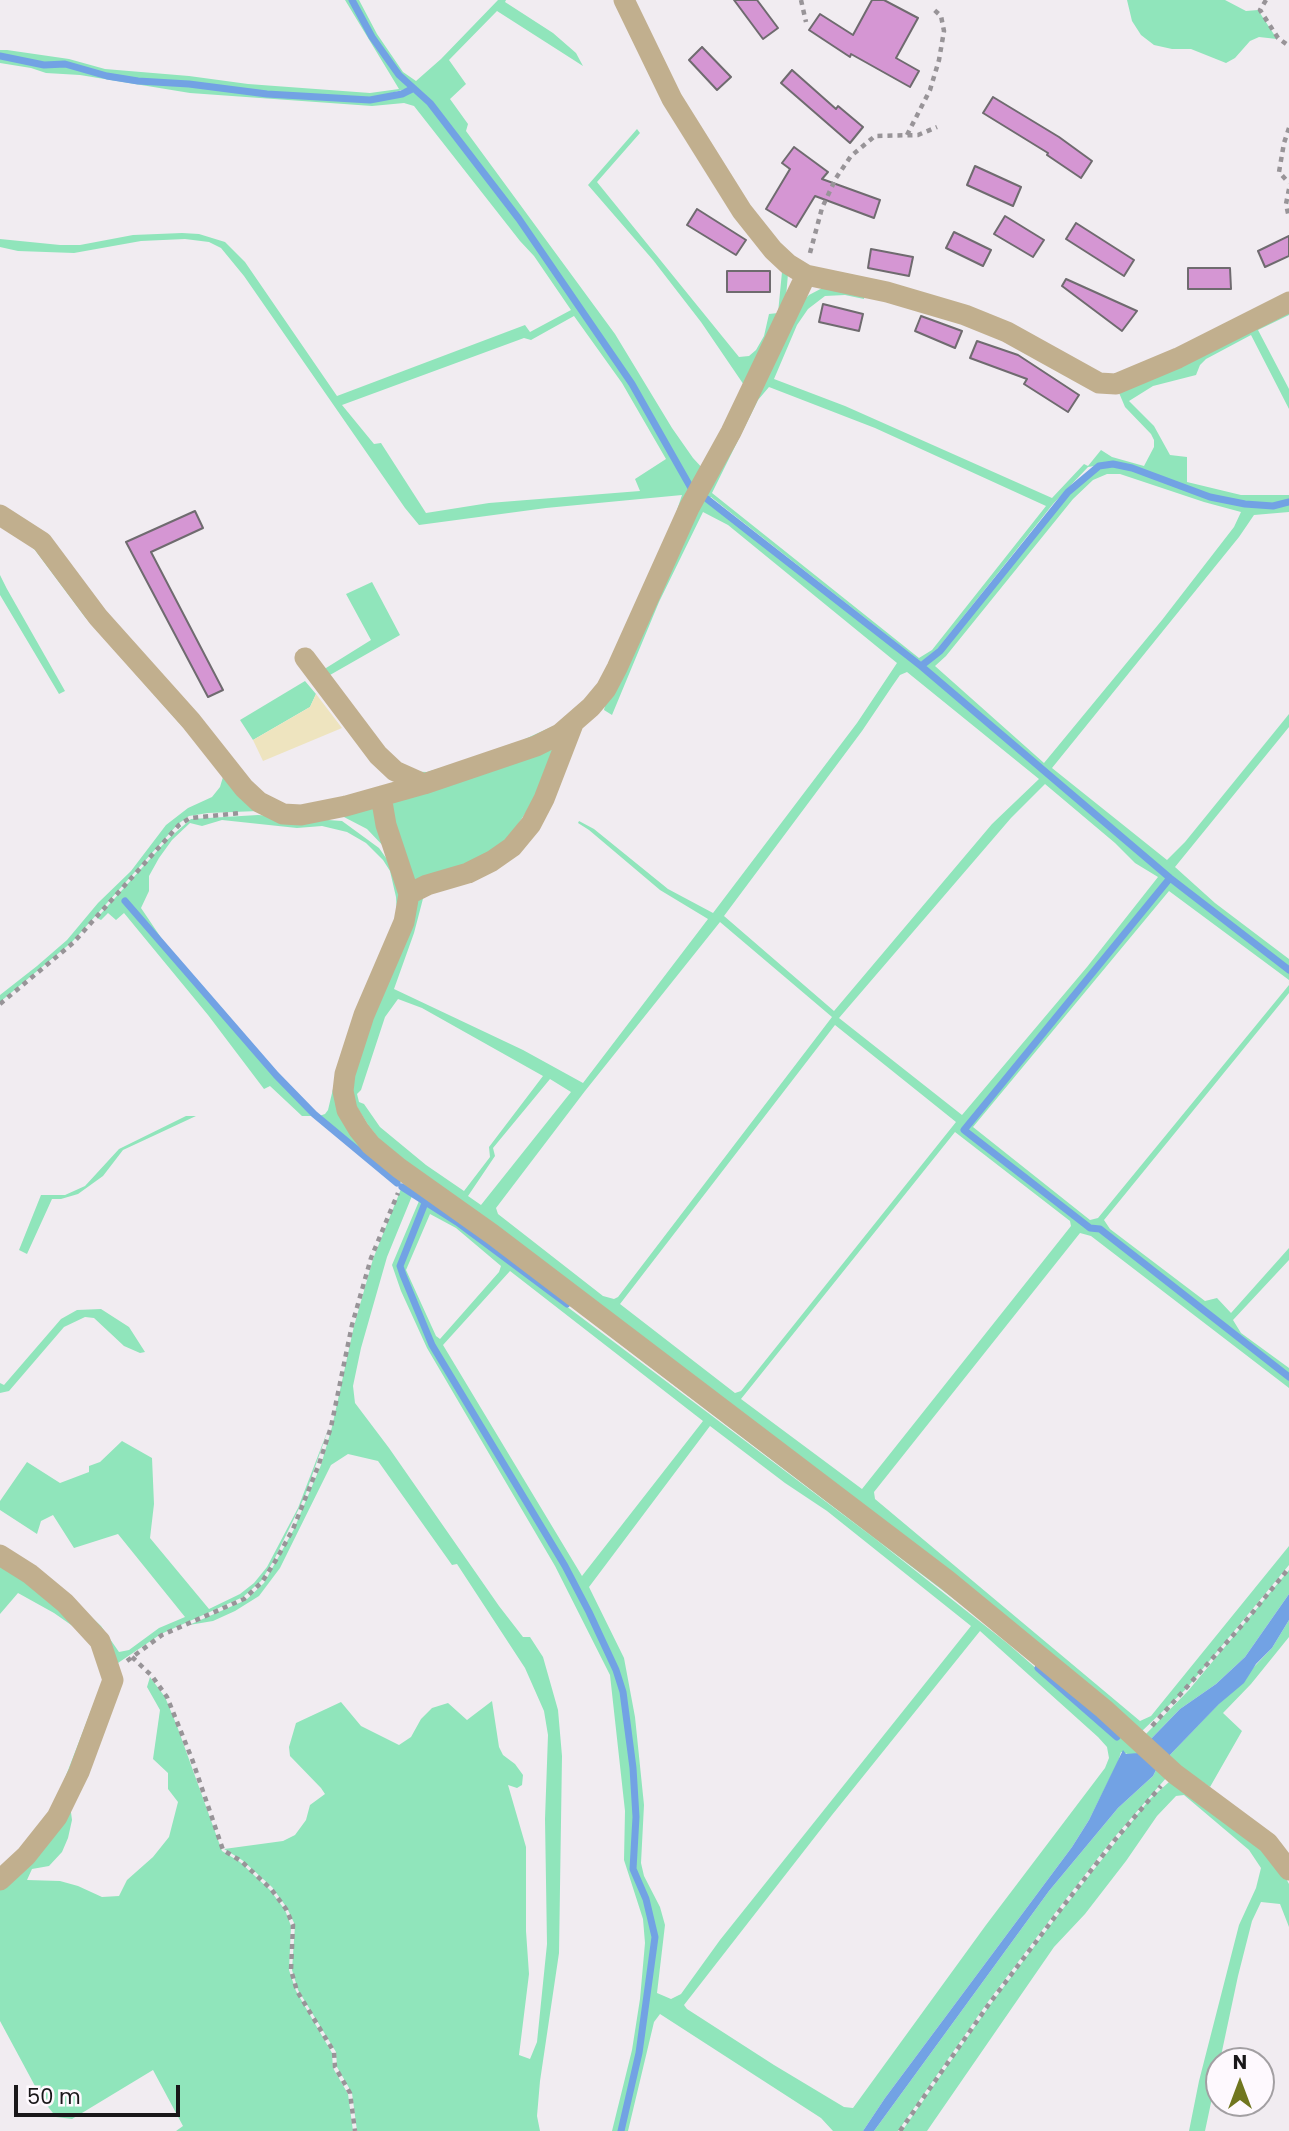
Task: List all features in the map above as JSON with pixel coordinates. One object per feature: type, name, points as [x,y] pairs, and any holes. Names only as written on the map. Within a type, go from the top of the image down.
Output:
[{"type":"street","points":[[624,0],[672,99],[742,211],[773,250],[788,264],[806,275],[887,292],[965,315],[1007,332],[1099,383],[1116,384],[1178,358],[1289,302]]},
{"type":"street","points":[[0,515],[41,542],[98,617],[141,668],[169,695],[244,788],[259,802],[282,814],[301,815],[424,784],[536,746],[573,724],[606,689],[689,508],[732,432],[806,275]]},
{"type":"street","points":[[305,658],[378,755],[395,771],[424,784]]},
{"type":"street","points":[[409,894],[427,885],[468,873],[513,847],[531,824],[544,799],[573,724]]},
{"type":"street","points":[[381,796],[386,825],[409,894],[404,922],[364,1015],[345,1074],[343,1091],[347,1110],[359,1130],[371,1144],[407,1173],[492,1234],[947,1580],[1140,1740],[1171,1769],[1268,1843],[1289,1870]]},
{"type":"street","points":[[0,1555],[30,1574],[65,1603],[100,1641],[113,1680],[79,1772],[57,1816],[26,1856],[0,1880]]},
{"type":"path","points":[[801,0],[806,22]]},
{"type":"path","points":[[1266,0],[1260,10],[1279,38],[1289,46]]},
{"type":"path","points":[[907,136],[930,90],[939,60],[944,31],[941,16],[932,8]]},
{"type":"path","points":[[806,275],[812,238],[822,208],[836,178],[851,156],[875,136],[928,133],[937,127]]},
{"type":"path","points":[[1289,128],[1279,172],[1289,184]]},
{"type":"path","points":[[1289,189],[1286,204],[1289,218]]},
{"type":"path","points":[[0,1004],[73,943],[179,825],[190,818],[245,813]]},
{"type":"path","points":[[111,1671],[162,1635],[244,1599],[262,1582],[276,1560],[293,1529],[319,1464],[331,1427],[352,1325],[371,1258],[407,1173]]},
{"type":"path","points":[[1140,1740],[1187,1690],[1289,1568]]},
{"type":"path","points":[[132,1657],[152,1676],[167,1697],[192,1759],[223,1850],[241,1861],[271,1888],[286,1909],[293,1925],[291,1970],[297,1991],[334,2052],[335,2067],[350,2093],[355,2131]]},
{"type":"path","points":[[900,2131],[989,2004],[1171,1769]]},
{"type":"green space","points":[[345,0],[350,0],[371,38],[397,76],[409,88],[370,99],[245,90],[139,79],[66,63],[44,63],[0,54],[0,50],[7,50],[69,59],[105,69],[248,84],[370,93],[399,89]]},
{"type":"green space","points":[[354,0],[359,0],[377,34],[403,72],[416,81],[498,0],[506,0],[505,2],[553,33],[576,53],[583,66],[497,11],[449,60],[466,84],[450,99],[468,124],[466,131],[615,334],[672,428],[705,471],[687,500],[633,624],[597,694],[567,723],[544,736],[502,753],[425,778],[413,779],[399,771],[427,772],[501,750],[560,723],[593,692],[603,678],[626,630],[672,525],[682,495],[546,508],[419,525],[244,276],[221,248],[209,242],[185,239],[141,241],[74,253],[18,251],[0,247],[0,239],[80,245],[133,235],[182,233],[199,234],[225,242],[245,262],[337,396],[525,325],[530,332],[571,310],[534,256],[414,106],[404,103],[372,106],[190,93],[80,75],[46,73],[0,63],[0,58],[44,66],[65,66],[138,82],[267,95],[370,102],[403,96],[412,91],[429,104],[517,221],[630,385],[692,488],[633,383],[520,219],[431,102],[400,74]],"holes":[[[574,316],[622,383],[666,459],[635,479],[640,491],[489,503],[426,513],[381,443],[374,444],[342,405],[524,338],[531,340]]]},
{"type":"green space","points":[[1127,0],[1225,0],[1246,11],[1258,10],[1277,39],[1259,37],[1250,41],[1235,58],[1226,63],[1191,49],[1154,45],[1141,35],[1132,21]]},
{"type":"green space","points":[[637,129],[640,133],[597,182],[739,357],[749,356],[756,350],[764,336],[769,314],[778,313],[782,272],[788,274],[786,297],[746,388],[701,322],[653,260],[588,185]]},
{"type":"green space","points":[[828,285],[865,292],[864,299],[845,295],[825,296],[808,309],[797,325],[774,379],[845,406],[1052,498],[1084,464],[1088,466],[1101,450],[1112,457],[1144,466],[1154,447],[1154,440],[1125,407],[1117,388],[1289,307],[1289,315],[1258,330],[1289,389],[1289,409],[1251,335],[1206,359],[1196,375],[1153,386],[1129,401],[1154,426],[1170,455],[1187,457],[1187,482],[1241,495],[1289,495],[1289,500],[1272,504],[1245,503],[1211,495],[1133,467],[1113,463],[1088,467],[1053,504],[935,652],[921,662],[711,497],[705,498],[705,501],[920,667],[1167,878],[962,1130],[1089,1228],[1099,1230],[1289,1379],[1289,1388],[1091,1236],[1080,1233],[874,1492],[875,1499],[1140,1721],[1151,1716],[1289,1546],[1289,1565],[1186,1689],[1141,1732],[397,1162],[351,1103],[350,1078],[412,910],[425,891],[414,933],[394,989],[523,1050],[583,1083],[708,919],[660,890],[578,823],[579,821],[594,829],[668,889],[713,913],[857,723],[897,663],[728,525],[703,512],[659,602],[612,715],[604,710],[607,697],[651,605],[801,303],[809,295]],"holes":[[[769,387],[875,428],[1046,506],[932,650],[919,658],[712,493],[758,400]],[[907,672],[1039,779],[992,824],[834,1011],[724,916],[862,731],[900,675]],[[1045,784],[1135,863],[1158,877],[1087,967],[962,1115],[839,1018],[1011,818]],[[720,922],[832,1017],[618,1297],[614,1299],[603,1296],[498,1214],[496,1208]],[[398,999],[422,1008],[543,1076],[489,1147],[490,1157],[464,1191],[426,1165],[380,1127],[364,1104],[359,1102],[357,1094],[361,1090],[385,1017]],[[835,1025],[956,1122],[741,1391],[735,1393],[620,1304]],[[550,1079],[571,1092],[481,1205],[468,1196],[495,1156],[493,1148]],[[955,1132],[1070,1221],[1071,1226],[862,1489],[741,1399]]]},
{"type":"green space","points":[[1113,466],[1132,470],[1210,499],[1245,506],[1273,508],[1289,503],[1289,512],[1254,515],[1052,768],[1167,860],[1185,842],[1289,714],[1289,727],[1175,867],[1215,903],[1289,959],[1289,968],[1171,877],[924,666],[941,652],[1069,493],[1099,468]],"holes":[[[1107,474],[1120,474],[1241,512],[1234,527],[1162,620],[1044,763],[935,666],[946,656],[1073,499],[1093,480]]]},
{"type":"green space","points":[[21,537],[27,537],[258,811],[189,816],[178,824],[72,942],[0,1002],[0,995],[67,940],[98,903],[131,871],[166,825],[188,808],[212,797],[220,787],[223,777],[206,753],[85,617],[35,550]]},
{"type":"green space","points":[[0,575],[65,691],[59,694],[0,595]]},
{"type":"green space","points":[[372,582],[400,635],[323,679],[318,673],[371,640],[346,594]]},
{"type":"green space","points":[[305,681],[316,694],[310,707],[253,740],[240,720]]},
{"type":"green space","points":[[556,744],[545,784],[502,848],[412,886],[395,830],[391,799]]},
{"type":"green space","points":[[373,804],[388,851],[367,829],[342,816]]},
{"type":"green space","points":[[258,815],[342,821],[379,848],[391,865],[403,904],[339,1079],[402,1178],[400,1183],[319,1116],[328,1110],[342,1051],[397,913],[390,871],[366,843],[347,832],[322,826],[297,828],[222,820],[202,826],[190,823],[172,840],[159,858],[149,876],[149,891],[141,908],[164,942],[126,899],[123,901],[275,1077],[314,1116],[302,1116],[270,1086],[264,1089],[208,1015],[124,913],[116,920],[108,913],[101,920],[97,918],[167,840],[191,819]]},
{"type":"green space","points":[[1170,880],[1289,973],[1289,980],[1169,891],[973,1127],[1090,1220],[1098,1218],[1289,985],[1289,993],[1104,1220],[1110,1229],[1205,1301],[1217,1298],[1231,1313],[1289,1248],[1289,1260],[1233,1320],[1241,1333],[1289,1368],[1289,1375],[1100,1228],[1090,1226],[965,1130]]},
{"type":"green space","points":[[186,1116],[196,1116],[123,1150],[103,1176],[78,1194],[52,1199],[27,1254],[19,1250],[41,1195],[65,1195],[85,1186],[119,1149]]},
{"type":"green space","points":[[405,1179],[1041,1663],[1138,1753],[1131,1755],[1121,1752],[1089,1820],[1072,1847],[863,2131],[833,2131],[821,2118],[660,2014],[654,2022],[628,2131],[622,2131],[641,2053],[657,1937],[648,1898],[635,1868],[635,1768],[624,1692],[618,1670],[591,1611],[434,1345],[404,1275],[401,1267],[426,1205],[456,1223],[874,1538],[1007,1643],[1116,1738],[1118,1735],[1009,1641],[458,1220],[403,1186]],"holes":[[[430,1214],[456,1228],[501,1266],[499,1272],[440,1339],[436,1336],[406,1270]],[[510,1271],[703,1421],[582,1576],[443,1345]],[[710,1426],[827,1511],[971,1626],[720,1940],[681,1994],[671,1999],[657,1993],[665,1925],[641,1863],[644,1805],[635,1717],[624,1658],[589,1587]],[[980,1631],[1107,1747],[1109,1758],[1105,1768],[986,1925],[853,2108],[844,2107],[774,2065],[684,2005]]]},
{"type":"green space","points":[[401,1189],[412,1196],[387,1257],[361,1348],[353,1386],[355,1403],[499,1606],[523,1637],[530,1637],[543,1657],[558,1710],[562,1756],[559,1953],[540,2081],[537,2116],[540,2131],[357,2131],[352,2093],[337,2067],[336,2052],[298,1990],[292,1970],[295,1925],[287,1908],[272,1887],[242,1860],[224,1849],[283,1841],[295,1835],[306,1820],[310,1805],[325,1794],[290,1756],[289,1747],[296,1723],[341,1702],[361,1726],[399,1745],[411,1737],[421,1719],[432,1708],[448,1703],[467,1720],[492,1701],[499,1747],[503,1755],[515,1764],[523,1775],[522,1785],[517,1788],[508,1785],[526,1847],[529,1974],[519,2055],[530,2059],[537,2042],[547,1944],[545,1819],[548,1735],[544,1711],[525,1668],[457,1564],[452,1565],[378,1461],[348,1454],[331,1465],[280,1568],[259,1596],[213,1621],[189,1625],[246,1600],[264,1583],[294,1529],[321,1465],[373,1259]]},
{"type":"green space","points":[[419,1201],[423,1204],[398,1266],[401,1276],[431,1346],[588,1612],[615,1671],[621,1693],[634,1817],[632,1869],[645,1899],[653,1937],[638,2053],[619,2131],[612,2131],[632,2050],[645,1943],[643,1919],[624,1860],[625,1811],[610,1675],[555,1566],[427,1348],[401,1291],[392,1265]]},
{"type":"green space","points":[[101,1309],[129,1327],[145,1352],[140,1353],[124,1346],[94,1318],[85,1317],[64,1327],[9,1391],[0,1393],[0,1383],[4,1385],[61,1319],[77,1310]]},
{"type":"green space","points":[[329,1427],[305,1496],[261,1581],[243,1597],[161,1634],[115,1665],[59,1587],[101,1626],[119,1652],[129,1650],[159,1628],[185,1617],[118,1534],[74,1548],[53,1515],[41,1521],[37,1534],[0,1510],[0,1501],[27,1462],[60,1483],[89,1472],[89,1466],[100,1462],[122,1441],[152,1458],[154,1504],[150,1538],[209,1609],[240,1594],[254,1583],[267,1567],[298,1508]]},
{"type":"green space","points":[[0,1559],[52,1596],[84,1628],[102,1653],[108,1673],[74,1772],[56,1809],[29,1847],[0,1873],[0,1867],[30,1838],[55,1804],[102,1682],[103,1665],[97,1651],[84,1634],[18,1593],[0,1614]]},
{"type":"green space","points":[[1289,1570],[1289,1594],[1245,1657],[1216,1684],[1180,1709],[1149,1741],[1144,1736],[1188,1691]]},
{"type":"green space","points":[[1289,1620],[1289,1637],[1251,1684],[1223,1713],[1242,1731],[1210,1787],[1167,1758],[1272,1648]]},
{"type":"green space","points":[[150,1677],[165,1697],[177,1726],[222,1851],[240,1862],[270,1890],[285,1910],[291,1926],[289,1970],[296,1991],[332,2053],[333,2068],[348,2094],[353,2131],[176,2131],[183,2126],[153,2070],[72,2119],[56,2117],[42,2099],[0,2021],[0,1883],[70,1805],[72,1820],[62,1852],[49,1866],[32,1869],[27,1880],[60,1881],[102,1897],[119,1896],[127,1880],[153,1857],[169,1837],[178,1802],[168,1789],[168,1773],[153,1759],[160,1710],[147,1687]]},
{"type":"green space","points":[[1158,1766],[1167,1777],[1112,1840],[1055,1913],[987,2003],[898,2131],[874,2131],[1049,1891],[1118,1808],[1153,1776]]},
{"type":"green space","points":[[1169,1782],[1236,1824],[1283,1873],[1289,1884],[1289,1927],[1280,1904],[1261,1902],[1252,1921],[1223,2047],[1208,2047],[1239,1925],[1256,1888],[1261,1868],[1249,1850],[1184,1795],[1176,1796],[1157,1816],[1085,1914],[1054,1947],[927,2131],[902,2131],[990,2005],[1149,1800]]},
{"type":"green space","points":[[1205,2058],[1205,2117],[1208,2117],[1205,2131],[1189,2131]]},
{"type":"sand","points":[[316,694],[342,728],[263,761],[253,740],[310,707]]},
{"type":"water","points":[[1289,1594],[1289,1620],[1272,1648],[1256,1664],[1244,1683],[1219,1704],[1167,1758],[1149,1741],[1180,1709],[1216,1684],[1245,1657]]},
{"type":"water","points":[[1123,1750],[1126,1754],[1138,1753],[1158,1766],[1153,1776],[1118,1808],[1049,1891],[874,2131],[863,2131],[1072,1847],[1089,1820]]},
{"type":"building","points":[[734,0],[757,0],[778,28],[763,39]]},
{"type":"building","points":[[872,0],[884,0],[918,18],[896,58],[919,71],[910,87],[851,54],[850,57],[809,30],[820,14],[853,35]]},
{"type":"building","points":[[702,47],[731,77],[717,90],[689,60]]},
{"type":"building","points":[[792,70],[836,109],[838,106],[863,127],[850,143],[781,83]]},
{"type":"building","points":[[993,97],[1059,137],[1092,161],[1081,178],[1047,155],[1048,153],[983,113]]},
{"type":"building","points":[[794,147],[828,172],[822,179],[880,200],[874,218],[815,196],[796,227],[766,209],[790,169],[782,163]]},
{"type":"building","points":[[975,166],[1021,187],[1013,206],[967,185]]},
{"type":"building","points":[[697,209],[746,240],[736,255],[687,225]]},
{"type":"building","points":[[1005,216],[1044,240],[1033,257],[994,234]]},
{"type":"building","points":[[1076,223],[1134,260],[1124,276],[1066,239]]},
{"type":"building","points":[[954,232],[991,250],[983,266],[946,248]]},
{"type":"building","points":[[1289,236],[1289,256],[1265,267],[1258,251]]},
{"type":"building","points":[[871,249],[913,257],[909,276],[868,268]]},
{"type":"building","points":[[1188,268],[1230,268],[1231,289],[1188,289]]},
{"type":"building","points":[[727,271],[770,271],[770,292],[727,292]]},
{"type":"building","points":[[1066,279],[1137,311],[1122,331],[1062,286]]},
{"type":"building","points":[[823,304],[863,314],[859,331],[819,322]]},
{"type":"building","points":[[921,316],[962,331],[955,348],[915,331]]},
{"type":"building","points":[[977,341],[1018,355],[1079,395],[1068,412],[1024,384],[1027,379],[970,358]]},
{"type":"building","points":[[195,511],[203,528],[151,552],[223,690],[208,697],[126,542]]},
{"type":"waterway","points":[[352,0],[372,37],[399,75],[430,103],[519,219],[632,384],[691,488]]},
{"type":"waterway","points":[[0,56],[44,65],[65,64],[107,76],[138,81],[189,84],[267,94],[370,100],[402,94],[412,89]]},
{"type":"waterway","points":[[921,666],[940,651],[1068,492],[1099,466],[1113,464],[1132,468],[1210,497],[1245,504],[1273,506],[1289,502]]},
{"type":"waterway","points":[[707,499],[921,666],[1170,878],[1289,970]]},
{"type":"waterway","points":[[1170,878],[964,1130],[1090,1228],[1100,1229],[1289,1377]]},
{"type":"waterway","points":[[125,901],[276,1075],[314,1114],[397,1183]]},
{"type":"waterway","points":[[402,1187],[457,1222],[567,1304]]},
{"type":"waterway","points":[[425,1203],[400,1266],[403,1275],[432,1345],[565,1566],[616,1670],[623,1692],[636,1817],[633,1869],[646,1899],[655,1937],[639,2053],[621,2131]]},
{"type":"waterway","points":[[1038,1668],[1117,1737]]}]
